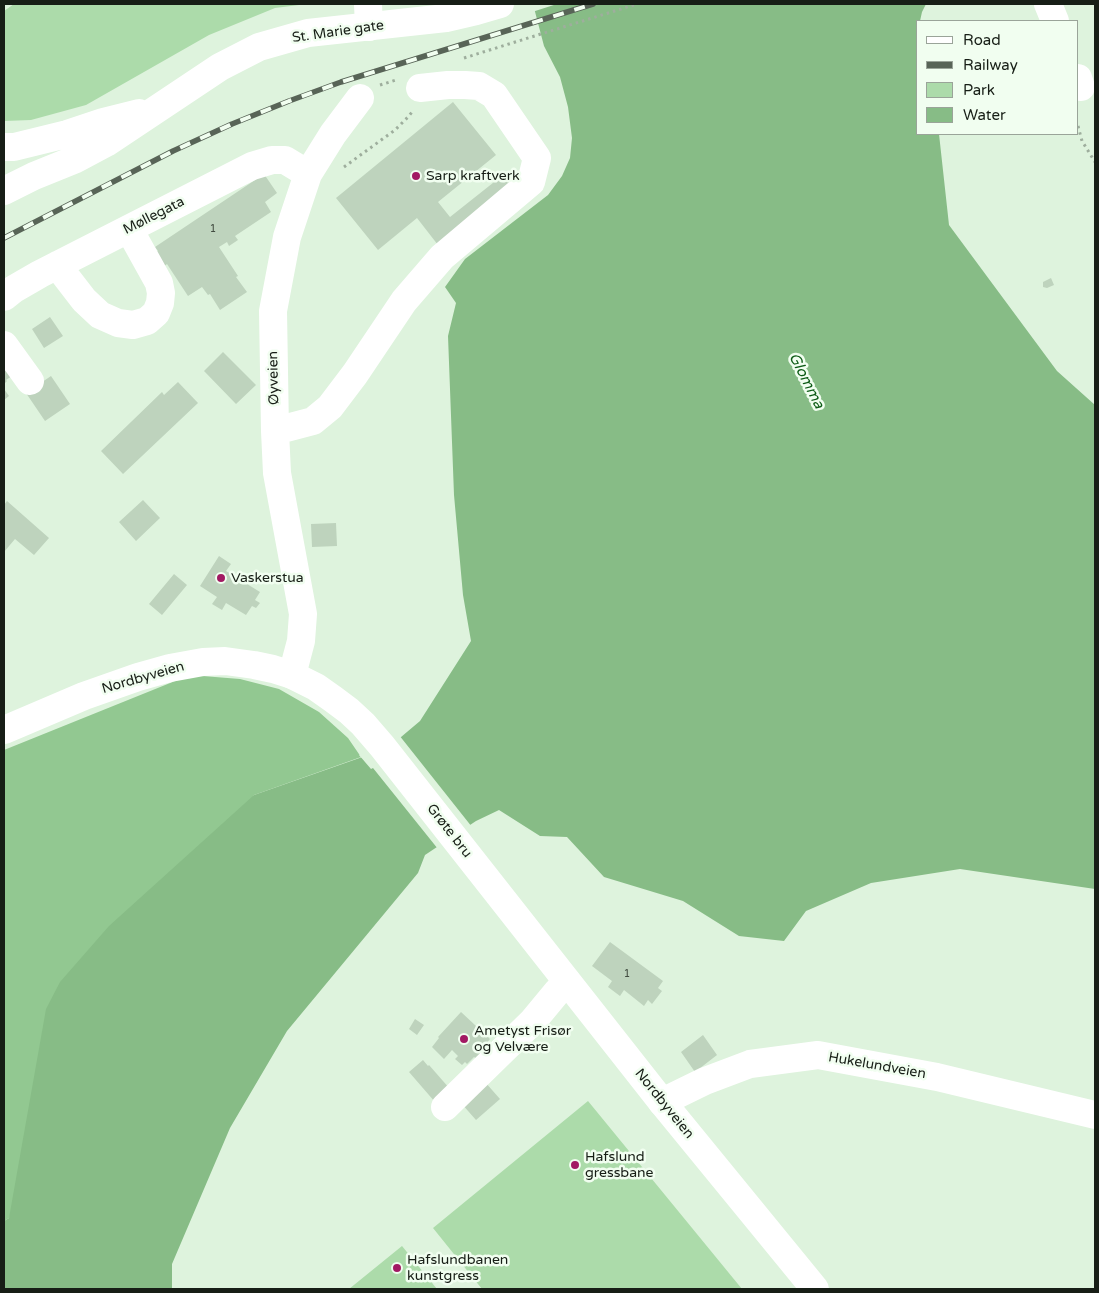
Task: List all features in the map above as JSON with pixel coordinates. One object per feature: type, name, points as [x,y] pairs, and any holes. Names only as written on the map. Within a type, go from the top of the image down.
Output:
[{"type":"main road","points":[[1048,4],[1055,20]]},
{"type":"main road","name":"St. Marie gate","points":[[4,191],[34,176],[76,160],[106,143],[220,67],[259,47],[369,15],[446,18],[488,8]]},
{"type":"main road","points":[[275,431],[313,421],[330,407],[356,374],[404,301],[442,257],[531,182],[537,158],[494,95],[479,86],[410,83]]},
{"type":"main road","name":"Øyveien","points":[[292,675],[302,641],[303,614],[277,473],[274,311],[287,237],[308,174],[333,134],[360,98]]},
{"type":"main road","name":"St. Marie gate","points":[[4,147],[14,147],[67,134],[103,122],[157,108]]},
{"type":"main road","name":"Møllegata","points":[[4,297],[14,289],[57,265],[252,166],[272,160],[286,160],[308,174]]},
{"type":"main road","points":[[57,265],[84,300],[100,315],[118,323],[133,325],[147,321],[156,313],[161,293],[159,283],[129,229]]},
{"type":"main road","points":[[4,345],[30,381]]},
{"type":"main road","name":"Nordbyveien","points":[[4,730],[84,696],[138,677],[170,668],[204,662],[225,661],[263,667],[292,675],[316,687],[349,711],[382,746]]},
{"type":"main road","name":"Grøte bru","points":[[382,746],[516,917]]},
{"type":"main road","name":"Nordbyveien","points":[[516,917],[662,1102],[815,1289]]},
{"type":"main road","points":[[445,1107],[533,1021],[556,992],[567,982]]},
{"type":"main road","name":"Hukelundveien","points":[[662,1102],[705,1081],[750,1064],[818,1055],[938,1077],[1095,1115]]},
{"type":"path","points":[[457,60],[637,4]]},
{"type":"path","points":[[308,174],[321,178],[335,172],[395,130],[408,117],[416,106],[420,95],[410,83],[390,82]]},
{"type":"path","points":[[1079,130],[1082,142],[1095,162]]},
{"type":"green space","points":[[14,4],[307,4],[275,8],[209,35],[86,105],[31,120],[4,121],[4,11]]},
{"type":"green space","name":"Hafslund gressbane","points":[[588,1101],[742,1289],[482,1289],[433,1228]]},
{"type":"green space","name":"Hafslundbanen kunstgress","points":[[402,1246],[437,1289],[349,1289]]},
{"type":"shaded area","points":[[190,675],[240,679],[279,689],[319,712],[348,738],[361,757],[254,795],[9,1218],[4,1221],[4,750]]},
{"type":"water","name":"Glomma","points":[[533,4],[926,4],[920,20],[916,20],[916,135],[939,135],[949,225],[1057,371],[1095,405],[1095,889],[960,869],[871,883],[806,911],[784,941],[739,936],[683,901],[604,877],[567,837],[540,836],[499,810],[476,821],[425,855],[418,873],[287,1031],[230,1128],[172,1264],[172,1289],[4,1289],[4,1221],[9,1218],[46,1009],[60,982],[109,926],[254,795],[388,748],[420,721],[471,641],[463,595],[454,495],[448,336],[456,303],[445,287],[465,259],[548,195],[562,176],[570,158],[572,138],[568,107],[560,77],[544,46]]},
{"type":"pier","points":[[530,4],[557,4],[532,12]]},
{"type":"pier","points":[[399,735],[472,827],[438,849],[373,768],[371,769],[359,755],[386,746]]},
{"type":"building","name":"Sarp kraftverk","points":[[453,102],[496,155],[438,202],[450,217],[508,171],[517,182],[438,245],[417,218],[378,250],[336,198]]},
{"type":"building","points":[[264,174],[277,193],[265,202],[271,212],[235,236],[238,240],[229,246],[227,242],[219,247],[247,292],[220,310],[210,294],[208,295],[202,287],[188,296],[167,264],[162,268],[152,254],[158,251],[155,247]]},
{"type":"building","points":[[1051,278],[1054,285],[1047,288],[1043,287],[1043,282]]},
{"type":"building","points":[[50,317],[63,336],[44,348],[32,329]]},
{"type":"building","points":[[223,352],[256,385],[236,404],[204,371]]},
{"type":"building","points":[[4,363],[12,376],[4,384]]},
{"type":"building","points":[[51,376],[70,404],[45,421],[26,393]]},
{"type":"building","points":[[178,382],[198,403],[123,474],[101,451],[162,392],[164,395]]},
{"type":"building","points":[[4,389],[9,396],[4,400]]},
{"type":"building","points":[[143,500],[160,518],[136,541],[119,522]]},
{"type":"building","points":[[7,501],[49,538],[34,555],[15,539],[4,552],[4,505]]},
{"type":"building","points":[[336,523],[337,546],[312,547],[311,524]]},
{"type":"building","name":"Vaskerstua","points":[[219,556],[231,564],[226,571],[260,592],[255,600],[260,603],[256,608],[252,606],[246,615],[226,603],[222,610],[212,604],[217,597],[200,586]]},
{"type":"building","points":[[174,574],[187,585],[162,615],[149,604]]},
{"type":"building","points":[[610,942],[663,981],[658,988],[662,991],[652,1004],[648,1000],[644,1006],[624,990],[620,996],[608,987],[612,981],[592,966]]},
{"type":"building","name":"Ametyst Frisør og Velvære","points":[[461,1012],[490,1039],[479,1052],[481,1055],[477,1059],[474,1057],[467,1064],[465,1062],[462,1065],[455,1059],[458,1056],[452,1050],[444,1059],[432,1047],[438,1037]]},
{"type":"building","points":[[415,1019],[424,1025],[417,1035],[409,1029]]},
{"type":"building","points":[[703,1035],[717,1055],[695,1072],[681,1052]]},
{"type":"building","points":[[423,1060],[450,1089],[435,1102],[409,1072]]},
{"type":"building","points":[[485,1082],[500,1099],[476,1120],[461,1103]]},
{"type":"railway","points":[[4,238],[173,151],[289,101],[341,82],[593,4]]},
{"type":"place","name":"Sarp kraftverk","points":[[416,176]]},
{"type":"place","name":"Vaskerstua","points":[[221,578]]},
{"type":"place","name":"Ametyst Frisør og Velvære","points":[[464,1039]]},
{"type":"place","name":"Hafslund gressbane","points":[[575,1165]]},
{"type":"place","name":"Hafslundbanen kunstgress","points":[[397,1268]]}]
